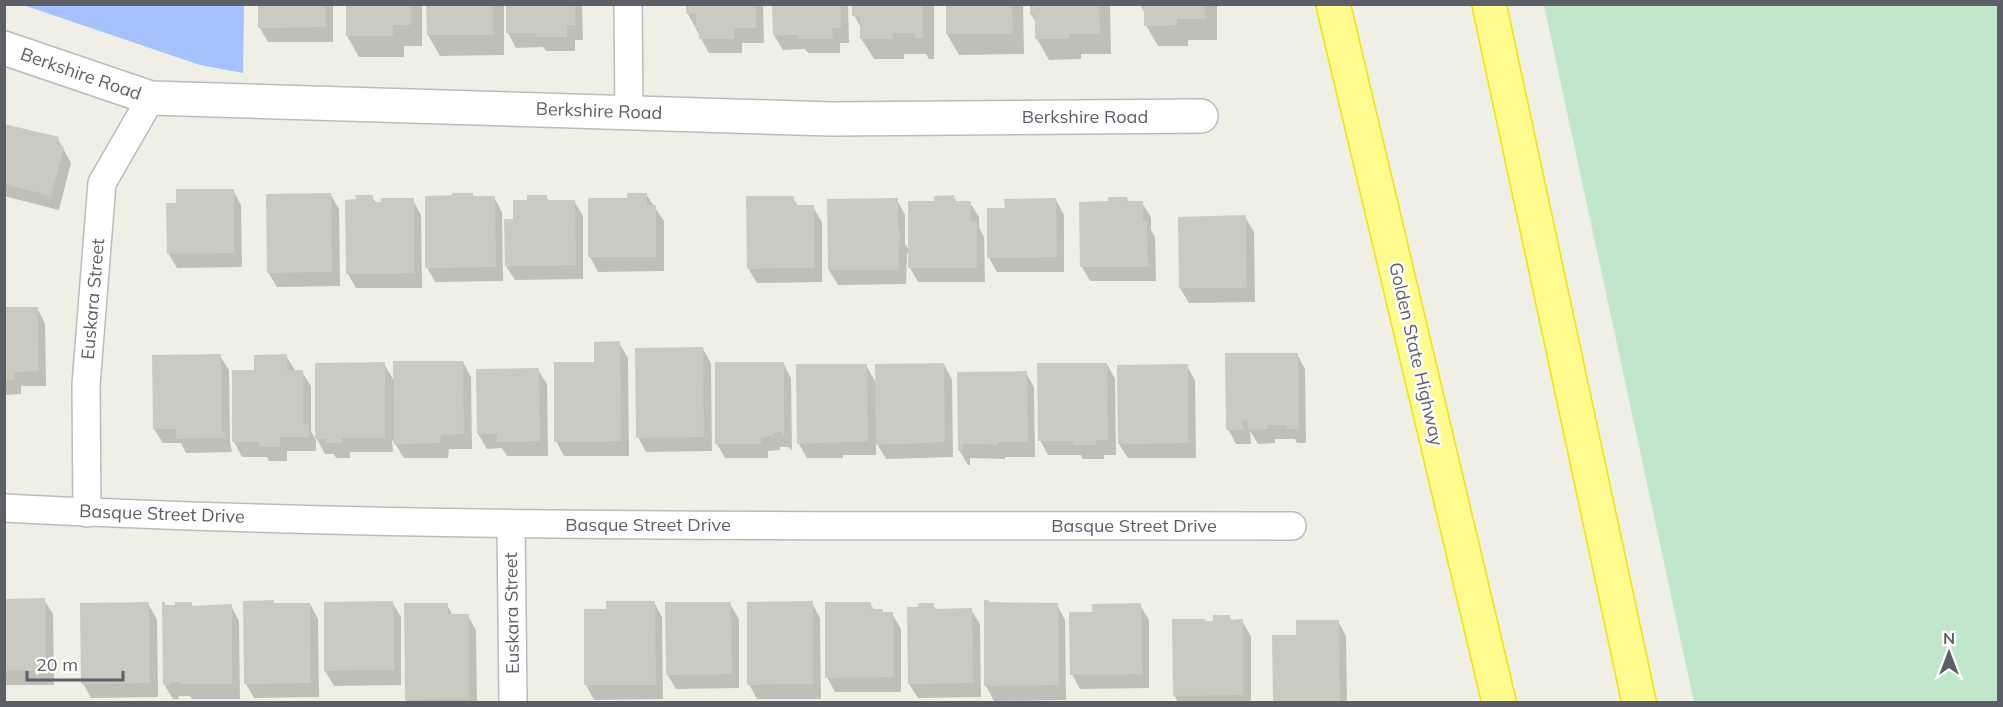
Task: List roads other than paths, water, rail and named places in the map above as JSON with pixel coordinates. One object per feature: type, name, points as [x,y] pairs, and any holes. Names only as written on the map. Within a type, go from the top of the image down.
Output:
[{"type":"highway","name":"Golden State Highway","points":[[1333,4],[1500,702]]},
{"type":"highway","points":[[1489,4],[1639,702]]},
{"type":"street","points":[[628,4],[629,112]]},
{"type":"street","name":"Berkshire Road","points":[[4,48],[151,98],[831,119],[1202,116]]},
{"type":"street","name":"Euskara Street","points":[[87,513],[86,385],[102,183],[151,98]]},
{"type":"street","name":"Basque Street Drive","points":[[4,508],[87,513],[511,524],[1292,526]]},
{"type":"street","name":"Euskara Street","points":[[511,524],[513,702]]},
{"type":"water","points":[[23,5],[244,5],[243,73],[200,65]]}]
